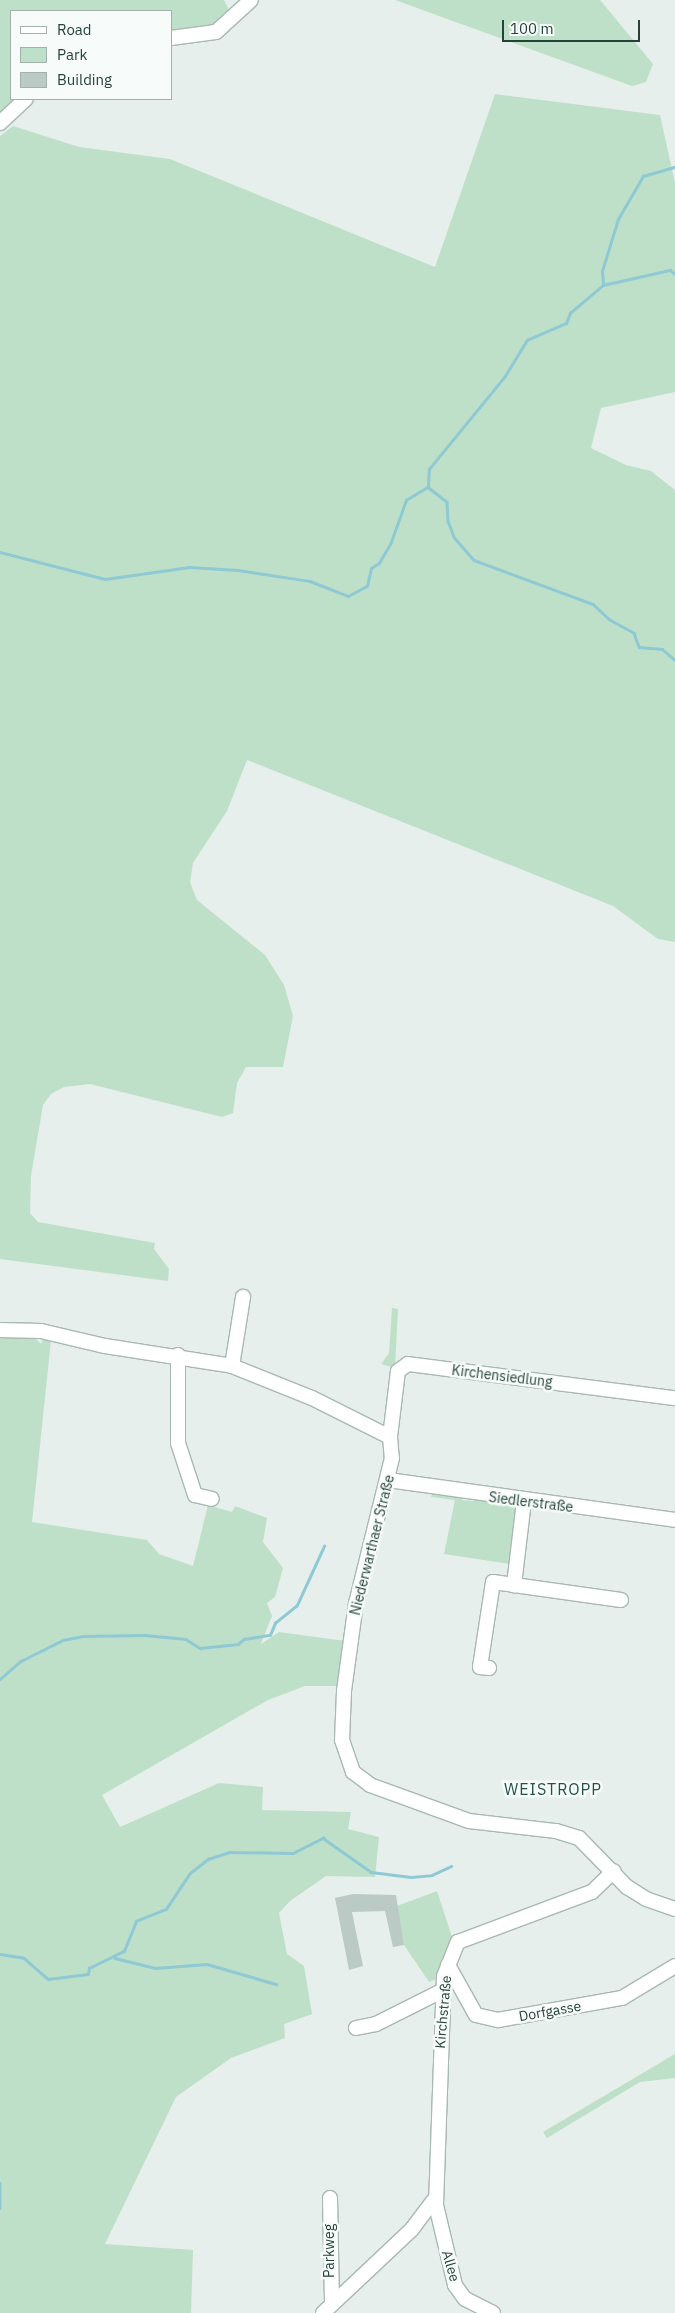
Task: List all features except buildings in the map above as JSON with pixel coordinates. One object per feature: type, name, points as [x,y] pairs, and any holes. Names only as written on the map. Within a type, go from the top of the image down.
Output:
[{"type":"street","points":[[172,38],[216,32],[246,5]]},
{"type":"street","points":[[0,123],[25,100]]},
{"type":"street","points":[[232,1366],[243,1298]]},
{"type":"street","points":[[0,1330],[41,1331],[105,1346],[178,1355],[232,1366],[312,1398],[390,1437]]},
{"type":"street","points":[[178,1355],[178,1443],[195,1495],[212,1499]]},
{"type":"street","name":"Kirchensiedlung","points":[[390,1437],[398,1371],[408,1364],[675,1398]]},
{"type":"street","name":"Niederwarthaer Straße","points":[[390,1437],[392,1458],[388,1480],[349,1643],[341,1725],[345,1757],[354,1772],[370,1785],[469,1822],[568,1833],[591,1846],[627,1887],[646,1899],[675,1908]]},
{"type":"street","name":"Siedlerstraße","points":[[388,1480],[524,1501],[675,1520]]},
{"type":"street","points":[[514,1585],[524,1501]]},
{"type":"street","points":[[489,1668],[480,1667],[493,1582],[621,1600]]},
{"type":"street","name":"Kirchstraße","points":[[435,2200],[442,1991],[448,1965],[458,1942],[592,1892],[614,1872]]},
{"type":"street","name":"Dorfgasse","points":[[448,1965],[476,2015],[498,2020],[622,1998],[675,1966]]},
{"type":"street","points":[[356,2028],[376,2024],[442,1991]]},
{"type":"street","name":"Parkweg","points":[[327,2308],[330,2198]]},
{"type":"street","points":[[327,2308],[412,2229],[435,2200]]},
{"type":"street","name":"Allee","points":[[435,2200],[455,2285],[465,2299],[493,2313]]},
{"type":"green space","points":[[0,0],[224,0],[233,18],[192,37],[172,38],[172,10],[10,10],[10,100],[25,100],[0,123]]},
{"type":"green space","points":[[395,0],[600,0],[653,64],[646,82],[632,86]]},
{"type":"green space","points":[[495,94],[660,115],[675,183],[675,392],[601,408],[591,448],[626,465],[651,471],[675,490],[675,942],[658,939],[613,906],[247,760],[227,811],[193,863],[190,882],[197,900],[265,955],[284,985],[293,1016],[283,1067],[246,1067],[237,1083],[233,1113],[222,1117],[90,1084],[64,1087],[51,1094],[43,1105],[31,1176],[30,1213],[38,1222],[155,1243],[154,1249],[169,1269],[168,1281],[0,1259],[0,136],[13,126],[79,147],[170,159],[435,267]]},
{"type":"green space","points":[[392,1308],[398,1309],[395,1368],[381,1364],[389,1353]]},
{"type":"green space","points":[[0,1336],[33,1336],[41,1344],[43,1338],[51,1340],[32,1522],[147,1540],[159,1554],[193,1566],[208,1505],[232,1512],[235,1506],[267,1518],[263,1542],[283,1568],[275,1597],[267,1603],[272,1616],[261,1644],[279,1632],[345,1641],[339,1686],[305,1686],[268,1700],[102,1795],[120,1827],[219,1783],[263,1787],[262,1810],[351,1812],[348,1829],[379,1837],[375,1877],[326,1876],[290,1901],[279,1913],[287,1954],[304,1966],[312,2014],[284,2024],[285,2038],[231,2058],[176,2097],[105,2244],[193,2250],[191,2313],[0,2313]]},
{"type":"green space","points":[[432,1493],[462,1496],[462,1500],[473,1501],[474,1497],[517,1503],[510,1564],[444,1554],[455,1500],[431,1497]]},
{"type":"green space","points":[[437,1891],[452,1937],[440,1978],[429,1982],[404,1945],[397,1906]]},
{"type":"green space","points":[[675,2054],[675,2078],[640,2082],[547,2138],[543,2132]]},
{"type":"waterway","points":[[428,486],[429,469],[505,376],[527,340],[566,323],[570,313],[603,285],[602,271],[618,219],[643,176],[675,167]]},
{"type":"waterway","points":[[603,285],[670,270],[675,274]]},
{"type":"waterway","points":[[0,552],[105,579],[189,567],[238,570],[310,581],[348,596],[367,586],[371,568],[379,563],[391,542],[406,500],[428,487],[447,502],[448,521],[454,537],[474,560],[593,604],[609,619],[634,633],[639,647],[662,649],[675,660]]},
{"type":"waterway","points":[[0,1679],[21,1661],[63,1640],[83,1636],[145,1635],[186,1639],[200,1648],[238,1644],[244,1639],[270,1635],[275,1623],[297,1605],[324,1546]]},
{"type":"waterway","points":[[0,1954],[24,1958],[48,1979],[88,1974],[89,1968],[124,1951],[136,1921],[166,1909],[190,1873],[208,1859],[230,1852],[293,1853],[323,1838],[371,1872],[411,1877],[432,1875],[451,1866]]},
{"type":"waterway","points":[[115,1958],[155,1968],[207,1964],[276,1984]]},
{"type":"waterway","points":[[0,2183],[0,2208]]},
{"type":"district","name":"WEISTROPP","points":[[553,1789]]}]
